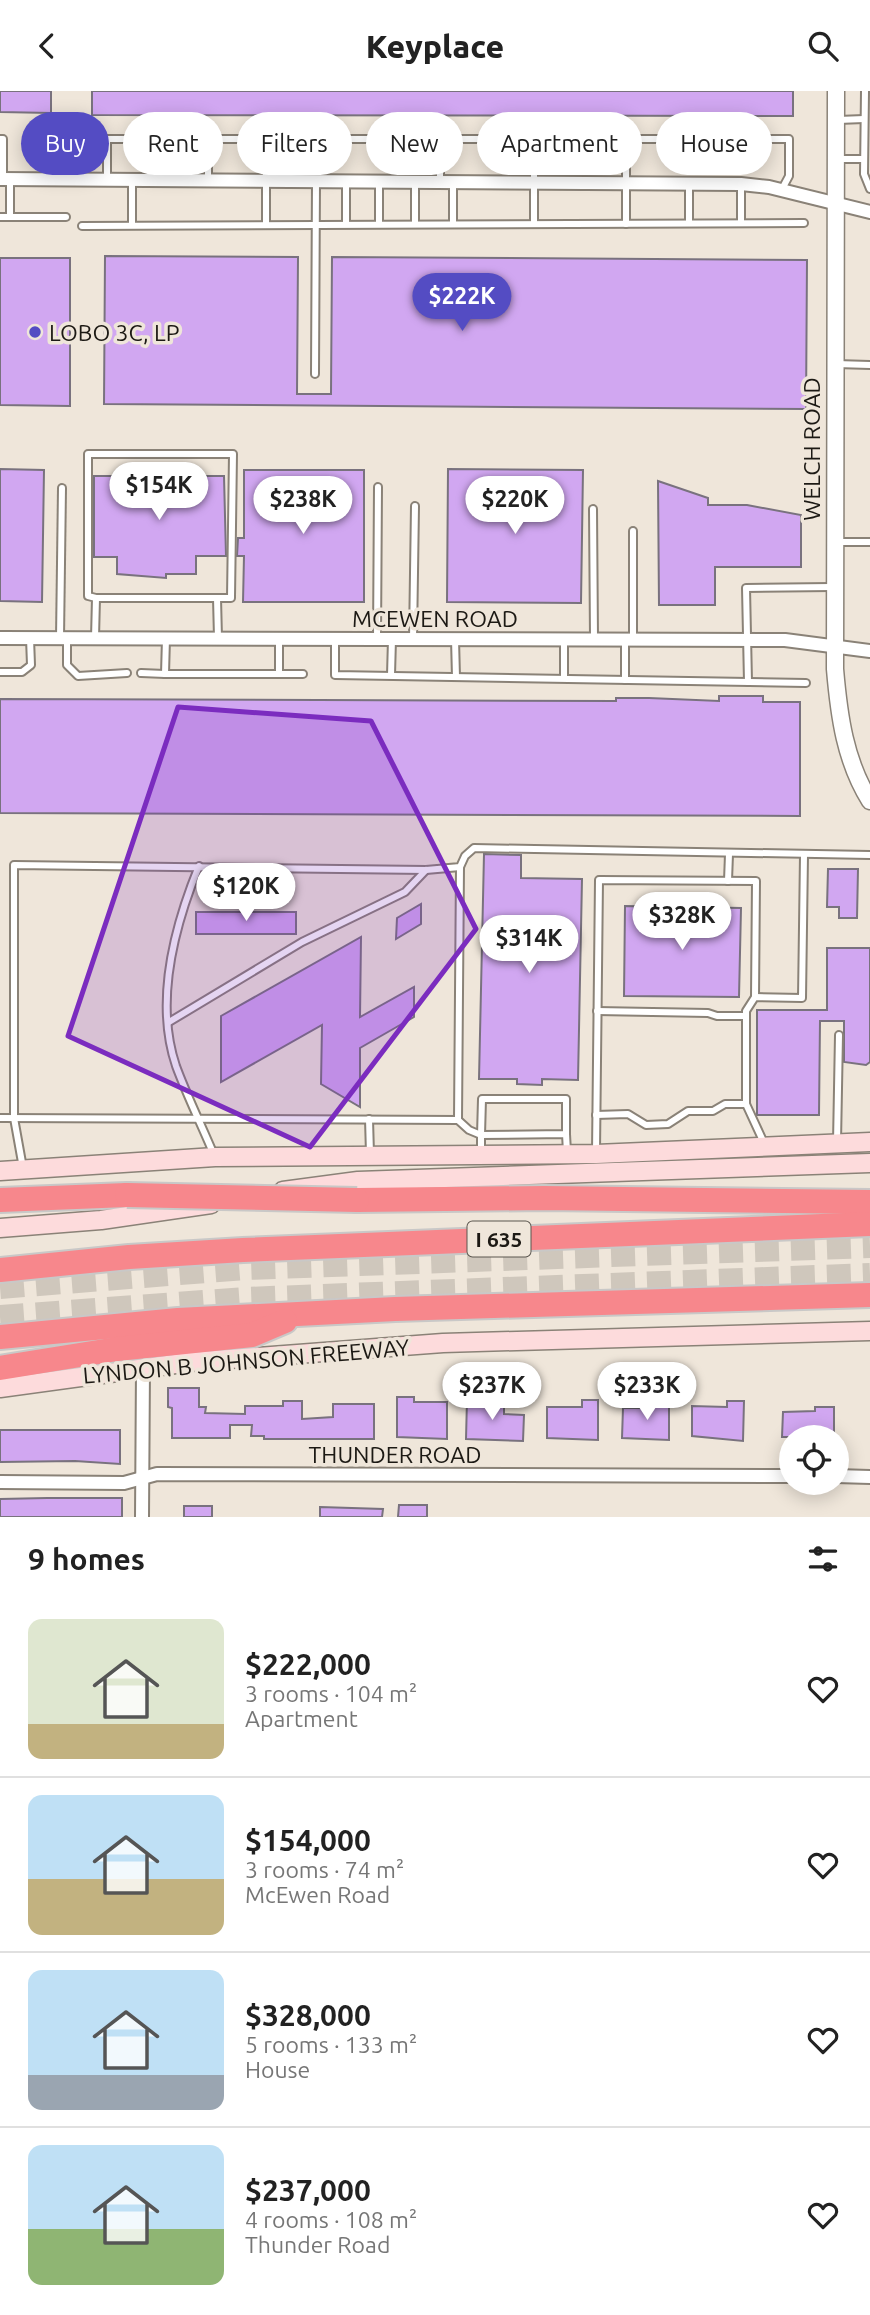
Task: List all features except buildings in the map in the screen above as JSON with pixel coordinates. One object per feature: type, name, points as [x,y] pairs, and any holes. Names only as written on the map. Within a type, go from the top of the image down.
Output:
[{"type":"highway","points":[[0,1200],[127,1195],[357,1200],[544,1198],[870,1202]]},
{"type":"highway","name":"I 635","points":[[0,1270],[129,1257],[243,1250],[870,1224]]},
{"type":"highway","name":"LYNDON B JOHNSON FREEWAY","points":[[0,1337],[178,1319],[870,1295]]},
{"type":"highway","points":[[0,1368],[117,1349],[252,1335],[299,1314]]},
{"type":"main road","points":[[0,1171],[215,1157],[596,1154],[870,1142]]},
{"type":"main road","points":[[0,1227],[168,1212],[298,1188],[358,1181],[870,1163]]},
{"type":"main road","name":"LYNDON B JOHNSON FREEWAY","points":[[0,1388],[143,1368],[443,1343],[870,1331]]},
{"type":"street","name":"WELCH ROAD","points":[[836,91],[834,648],[843,736],[854,769],[870,801]]},
{"type":"street","points":[[4,179],[741,184],[781,190],[870,212]]},
{"type":"street","name":"MCEWEN ROAD","points":[[0,638],[785,640],[870,651]]},
{"type":"street","points":[[142,1517],[143,1368]]},
{"type":"street","name":"THUNDER ROAD","points":[[0,1482],[124,1483],[158,1474],[779,1476]]},
{"type":"street","points":[[849,1476],[870,1476]]},
{"type":"lane","points":[[865,91],[864,174],[870,189]]},
{"type":"lane","points":[[836,120],[864,119]]},
{"type":"lane","points":[[0,139],[3,139],[4,179],[10,217]]},
{"type":"lane","points":[[107,180],[107,139],[123,139]]},
{"type":"lane","points":[[642,139],[789,139],[789,176],[781,190]]},
{"type":"lane","points":[[836,159],[864,159]]},
{"type":"lane","points":[[208,175],[208,181]]},
{"type":"lane","points":[[266,175],[266,225]]},
{"type":"lane","points":[[445,175],[453,224]]},
{"type":"lane","points":[[534,175],[534,224]]},
{"type":"lane","points":[[626,175],[626,224]]},
{"type":"lane","points":[[132,180],[132,225]]},
{"type":"lane","points":[[315,374],[316,182]]},
{"type":"lane","points":[[346,182],[346,224]]},
{"type":"lane","points":[[379,182],[379,224]]},
{"type":"lane","points":[[415,183],[415,224]]},
{"type":"lane","points":[[689,184],[690,223]]},
{"type":"lane","points":[[741,184],[741,223]]},
{"type":"lane","points":[[0,217],[66,217]]},
{"type":"lane","points":[[82,226],[803,223]]},
{"type":"lane","points":[[835,364],[870,365]]},
{"type":"lane","points":[[88,454],[233,454],[231,598],[96,598],[88,596],[88,454]]},
{"type":"lane","points":[[377,639],[378,487]]},
{"type":"lane","points":[[62,488],[63,638],[67,665],[78,676],[127,673]]},
{"type":"lane","points":[[413,639],[415,506]]},
{"type":"lane","points":[[593,509],[594,639]]},
{"type":"lane","points":[[625,680],[633,531]]},
{"type":"lane","points":[[834,542],[870,542]]},
{"type":"lane","points":[[748,682],[746,588],[835,587]]},
{"type":"lane","points":[[94,638],[96,598]]},
{"type":"lane","points":[[217,598],[218,638]]},
{"type":"lane","points":[[0,672],[22,672],[31,665],[30,638]]},
{"type":"lane","points":[[165,674],[166,638]]},
{"type":"lane","points":[[279,639],[279,674]]},
{"type":"lane","points":[[335,639],[335,674],[806,683]]},
{"type":"lane","points":[[391,675],[392,639]]},
{"type":"lane","points":[[455,639],[456,677]]},
{"type":"lane","points":[[564,639],[564,678]]},
{"type":"lane","points":[[141,673],[303,674]]},
{"type":"lane","points":[[458,1120],[460,867],[465,856],[474,848],[870,855]]},
{"type":"lane","points":[[728,881],[729,854]]},
{"type":"lane","points":[[755,997],[802,998],[804,855]]},
{"type":"lane","points":[[24,1170],[14,1118],[14,865],[426,870],[460,867]]},
{"type":"lane","points":[[199,866],[180,913],[170,958],[169,1022],[176,1065],[215,1157]]},
{"type":"lane","points":[[169,1022],[302,942],[405,892],[426,870]]},
{"type":"lane","points":[[596,1154],[599,880],[756,881],[755,997],[746,1016],[746,1104],[766,1148]]},
{"type":"lane","points":[[597,1011],[746,1016]]},
{"type":"lane","points":[[837,1144],[839,1035]]},
{"type":"lane","points":[[481,1154],[482,1099],[566,1099],[567,1154]]},
{"type":"lane","points":[[596,1115],[628,1114],[646,1125],[668,1124],[688,1111],[713,1111],[725,1104],[746,1104]]},
{"type":"lane","points":[[0,1118],[458,1120],[469,1131],[481,1135],[566,1134]]},
{"type":"lane","points":[[369,1119],[370,1154]]},
{"type":"highlighted area","points":[[178,707],[371,721],[476,929],[310,1147],[68,1036]]},
{"type":"tunnel","points":[[0,1287],[246,1268],[870,1246]]},
{"type":"tunnel","points":[[0,1317],[245,1299],[870,1275]]},
{"type":"place","name":"LOBO 3C, LP","points":[[35,332]]}]
